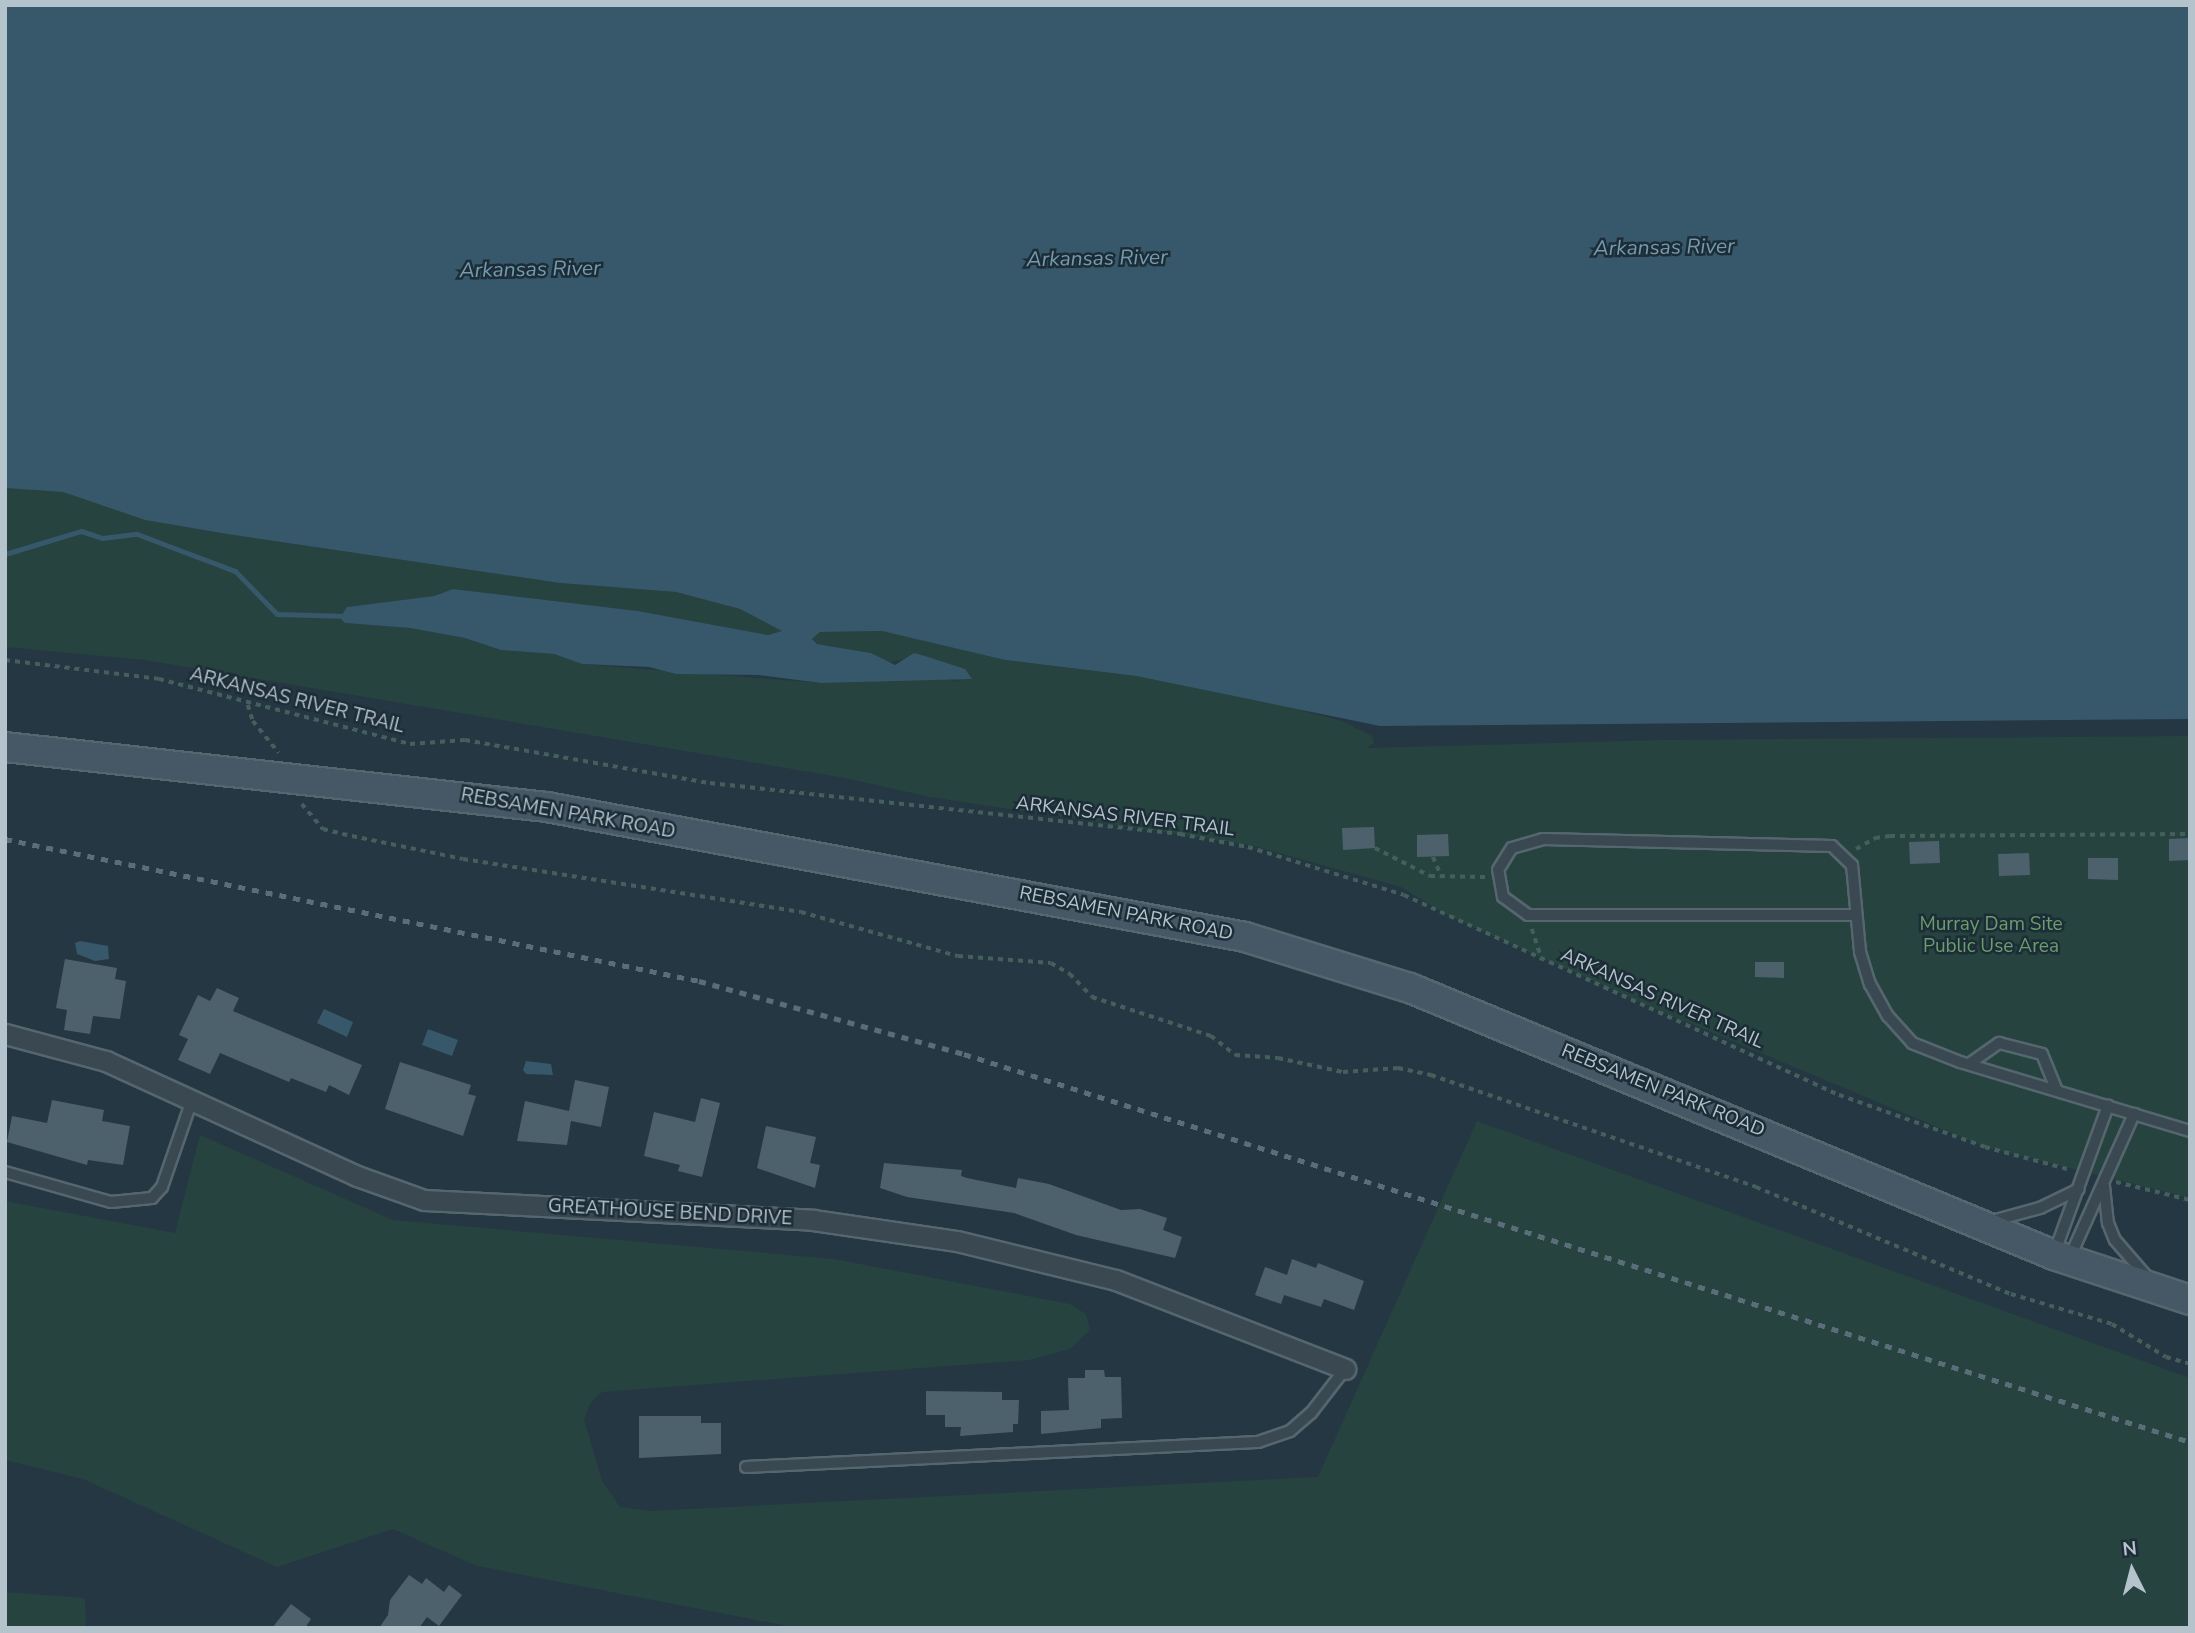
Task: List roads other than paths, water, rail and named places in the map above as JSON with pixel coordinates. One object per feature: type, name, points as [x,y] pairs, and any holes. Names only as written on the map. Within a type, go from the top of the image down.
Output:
[{"type":"street","name":"REBSAMEN PARK ROAD","points":[[5,747],[289,776],[547,807],[1106,908],[1281,947],[1466,1009],[2062,1258],[2190,1300]]},
{"type":"street","name":"GREATHOUSE BEND DRIVE","points":[[5,1034],[106,1061],[357,1176],[424,1200],[813,1220],[957,1241],[1116,1280],[1345,1368]]},
{"type":"lane","points":[[1855,915],[1528,915],[1509,904],[1498,877],[1500,863],[1512,848],[1543,839],[1823,844],[1847,856],[1854,873],[1855,915],[1864,967],[1897,1028],[1925,1050],[2190,1131]]},
{"type":"lane","points":[[1969,1064],[1999,1043],[2042,1054],[2056,1089]]},
{"type":"lane","points":[[5,1172],[111,1202],[152,1198],[163,1187],[192,1100]]},
{"type":"lane","points":[[2062,1258],[2079,1189],[2108,1106]]},
{"type":"lane","points":[[2062,1258],[2105,1183],[2134,1114]]},
{"type":"lane","points":[[2105,1183],[2108,1223],[2115,1240],[2162,1292]]},
{"type":"lane","points":[[1979,1223],[2040,1208],[2079,1189]]},
{"type":"lane","points":[[746,1467],[1258,1442],[1290,1431],[1311,1413],[1345,1368]]},
{"type":"water","name":"Arkansas River","points":[[5,5],[2190,5],[2190,719],[1380,726],[1136,676],[1005,660],[882,631],[820,632],[812,639],[817,644],[871,653],[895,665],[914,653],[965,669],[972,679],[821,683],[758,675],[676,674],[649,667],[582,664],[554,654],[501,650],[465,638],[410,628],[345,623],[340,618],[347,607],[434,596],[453,589],[638,611],[768,635],[782,631],[740,609],[676,592],[560,583],[227,534],[145,520],[63,492],[5,488]]},
{"type":"water","points":[[80,941],[108,946],[109,959],[95,961],[77,954],[75,943]]},
{"type":"water","points":[[324,1009],[353,1022],[347,1037],[317,1023]]},
{"type":"water","points":[[428,1029],[458,1040],[452,1056],[422,1045]]},
{"type":"water","points":[[526,1061],[551,1064],[553,1075],[526,1074],[523,1070]]},
{"type":"waterway","points":[[5,554],[81,531],[102,538],[137,534],[235,571],[277,614],[348,616]]},
{"type":"railway","points":[[5,839],[699,981],[964,1054],[2190,1442]]},
{"type":"park label","name":"Murray Dam Site Public Use Area","points":[[1991,936]]}]
